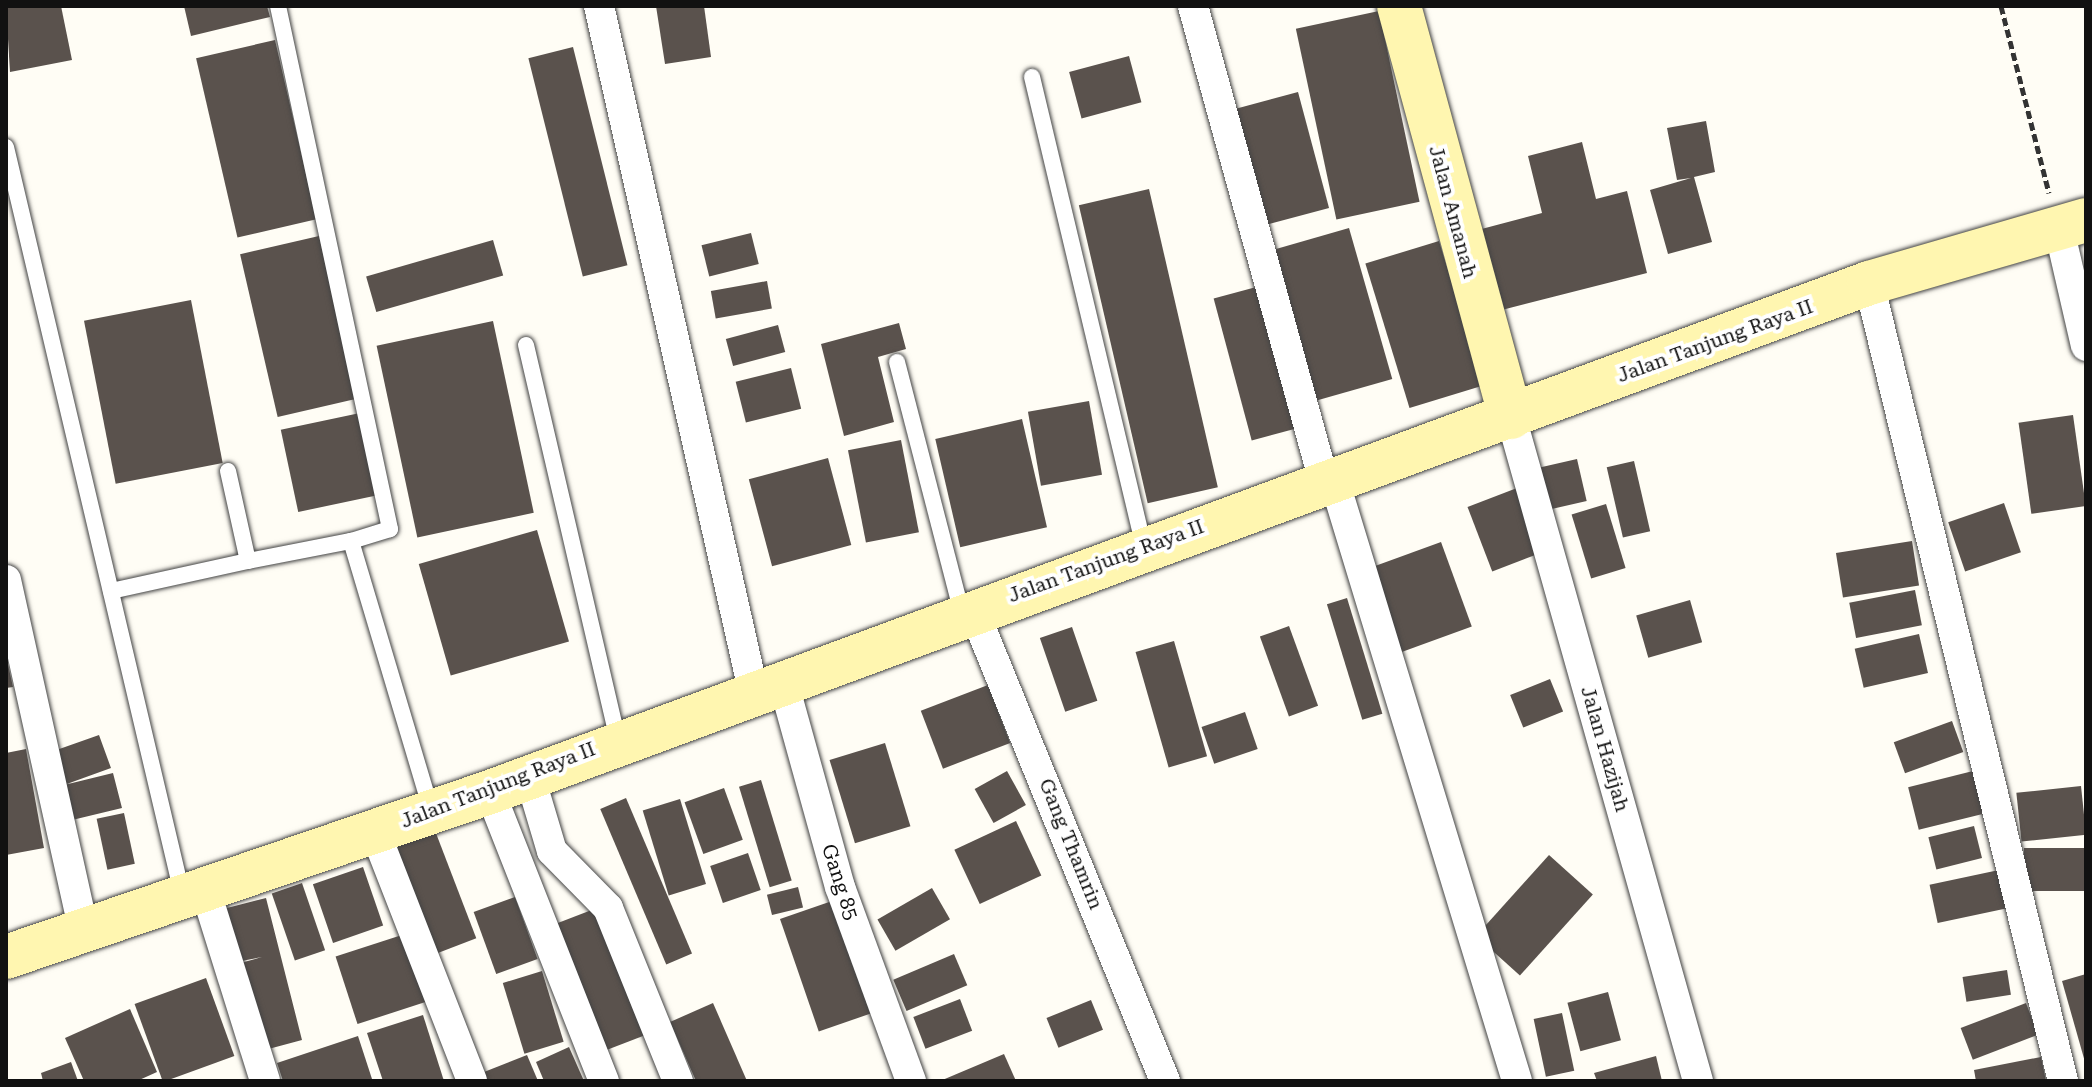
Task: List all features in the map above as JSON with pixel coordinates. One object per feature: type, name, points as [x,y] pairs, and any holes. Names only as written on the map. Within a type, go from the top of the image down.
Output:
[{"type":"street","name":"Gang 85","points":[[599,6],[768,684],[911,1081]]},
{"type":"street","points":[[1193,6],[1330,482],[1517,1081]]},
{"type":"street","name":"Jalan Amanah","points":[[1399,6],[1511,417]]},
{"type":"street","name":"Jalan Tanjung Raya II","points":[[6,957],[193,889],[490,792],[529,774],[768,684],[1511,417],[1869,283],[2072,224]]},
{"type":"street","points":[[2072,224],[2086,346]]},
{"type":"street","points":[[1869,283],[2063,1081]]},
{"type":"street","name":"Jalan Hazijah","points":[[1511,417],[1698,1081]]},
{"type":"street","points":[[6,580],[83,927]]},
{"type":"street","name":"Gang Thamrin","points":[[968,611],[1165,1081]]},
{"type":"street","points":[[529,774],[552,851],[608,908],[678,1081]]},
{"type":"street","points":[[490,792],[604,1081]]},
{"type":"street","points":[[375,832],[472,1081]]},
{"type":"street","points":[[193,889],[265,1081]]},
{"type":"lane","points":[[111,591],[351,541],[390,529],[278,6]]},
{"type":"lane","points":[[1032,77],[1144,548]]},
{"type":"lane","points":[[6,147],[111,591],[193,889]]},
{"type":"lane","points":[[526,345],[618,740]]},
{"type":"lane","points":[[897,362],[968,611]]},
{"type":"lane","points":[[228,471],[248,561]]},
{"type":"lane","points":[[351,541],[432,812]]},
{"type":"path","points":[[2001,6],[2072,224]]},
{"type":"building","points":[[6,6],[61,6],[72,60],[10,72]]},
{"type":"building","points":[[184,6],[267,6],[270,17],[191,36]]},
{"type":"building","points":[[656,6],[704,6],[711,57],[665,64]]},
{"type":"building","points":[[1379,11],[1420,202],[1336,219],[1296,29]]},
{"type":"building","points":[[275,40],[316,219],[237,238],[196,58]]},
{"type":"building","points":[[573,47],[627,265],[583,276],[528,58]]},
{"type":"building","points":[[1129,56],[1141,102],[1082,118],[1069,72]]},
{"type":"building","points":[[1298,92],[1329,208],[1260,226],[1229,110]]},
{"type":"building","points":[[1706,121],[1715,172],[1694,177],[1712,242],[1668,254],[1650,190],[1691,178],[1677,180],[1667,128]]},
{"type":"building","points":[[1582,142],[1596,199],[1627,191],[1647,273],[1494,312],[1474,231],[1542,213],[1528,156]]},
{"type":"building","points":[[1149,189],[1218,487],[1148,503],[1079,205]]},
{"type":"building","points":[[1349,228],[1392,379],[1310,403],[1266,252]]},
{"type":"building","points":[[751,233],[759,264],[709,276],[702,245]]},
{"type":"building","points":[[319,236],[357,399],[278,417],[240,254]]},
{"type":"building","points":[[493,240],[503,276],[376,312],[366,276]]},
{"type":"building","points":[[1439,241],[1483,385],[1410,408],[1365,264]]},
{"type":"building","points":[[767,281],[772,309],[716,318],[711,291]]},
{"type":"building","points":[[1260,286],[1298,428],[1252,440],[1214,298]]},
{"type":"building","points":[[191,300],[223,463],[116,484],[84,321]]},
{"type":"building","points":[[493,321],[534,513],[417,537],[377,346]]},
{"type":"building","points":[[899,323],[906,349],[878,357],[894,422],[844,436],[821,344]]},
{"type":"building","points":[[778,325],[785,352],[733,366],[726,339]]},
{"type":"building","points":[[791,368],[801,409],[746,423],[736,382]]},
{"type":"building","points":[[1089,401],[1102,475],[1041,486],[1028,412]]},
{"type":"building","points":[[360,413],[377,495],[298,512],[281,430]]},
{"type":"building","points":[[2073,415],[2086,506],[2031,514],[2019,423]]},
{"type":"building","points":[[1022,419],[1047,527],[960,547],[935,439]]},
{"type":"building","points":[[901,440],[919,532],[866,543],[848,450]]},
{"type":"building","points":[[828,458],[851,545],[772,566],[749,479]]},
{"type":"building","points":[[1577,459],[1587,501],[1551,509],[1541,467]]},
{"type":"building","points":[[1634,461],[1650,531],[1623,537],[1607,467]]},
{"type":"building","points":[[1517,488],[1542,552],[1492,571],[1468,507]]},
{"type":"building","points":[[2004,503],[2021,552],[1965,571],[1948,522]]},
{"type":"building","points":[[1606,504],[1626,568],[1591,579],[1572,515]]},
{"type":"building","points":[[537,530],[569,642],[451,675],[419,564]]},
{"type":"building","points":[[1912,541],[1919,585],[1843,597],[1836,553]]},
{"type":"building","points":[[1441,542],[1472,627],[1400,653],[1370,568]]},
{"type":"building","points":[[1915,590],[1922,625],[1856,638],[1849,603]]},
{"type":"building","points":[[1347,598],[1382,714],[1362,720],[1327,604]]},
{"type":"building","points":[[1690,600],[1702,642],[1648,658],[1636,615]]},
{"type":"building","points":[[1289,626],[1318,706],[1289,716],[1260,637]]},
{"type":"building","points":[[1072,627],[1097,701],[1065,712],[1040,638]]},
{"type":"building","points":[[1919,634],[1928,673],[1864,688],[1855,649]]},
{"type":"building","points":[[1174,641],[1207,756],[1169,767],[1136,652]]},
{"type":"building","points":[[6,661],[13,687],[6,688]]},
{"type":"building","points":[[1550,679],[1563,711],[1523,728],[1510,695]]},
{"type":"building","points":[[988,685],[1010,743],[943,769],[921,711]]},
{"type":"building","points":[[1245,712],[1258,749],[1214,764],[1202,727]]},
{"type":"building","points":[[1952,721],[1963,752],[1905,773],[1894,742]]},
{"type":"building","points":[[99,735],[111,768],[64,785],[113,773],[122,808],[68,821],[48,753]]},
{"type":"building","points":[[885,743],[910,826],[855,843],[830,760]]},
{"type":"building","points":[[26,749],[44,848],[6,855],[6,753]]},
{"type":"building","points":[[1977,770],[1988,813],[1919,830],[1908,787]]},
{"type":"building","points":[[1007,771],[1026,805],[994,823],[975,789]]},
{"type":"building","points":[[761,780],[792,880],[770,887],[739,787]]},
{"type":"building","points":[[2081,786],[2086,835],[2021,842],[2016,793]]},
{"type":"building","points":[[724,788],[743,840],[703,854],[685,802]]},
{"type":"building","points":[[626,798],[692,954],[666,965],[600,809]]},
{"type":"building","points":[[680,799],[706,884],[669,896],[643,810]]},
{"type":"building","points":[[124,813],[135,864],[107,870],[97,819]]},
{"type":"building","points":[[1016,821],[1041,875],[980,904],[954,850]]},
{"type":"building","points":[[1974,826],[1982,858],[1936,869],[1928,837]]},
{"type":"building","points":[[434,828],[476,938],[433,955],[391,844]]},
{"type":"building","points":[[2024,848],[2086,848],[2086,891],[2024,891]]},
{"type":"building","points":[[748,853],[761,890],[723,903],[710,866]]},
{"type":"building","points":[[1549,855],[1593,894],[1520,975],[1476,936]]},
{"type":"building","points":[[363,867],[383,926],[333,943],[313,884]]},
{"type":"building","points":[[1999,870],[2007,908],[1938,923],[1930,885]]},
{"type":"building","points":[[302,883],[325,950],[295,961],[272,893]]},
{"type":"building","points":[[798,887],[803,907],[772,915],[767,895]]},
{"type":"building","points":[[932,888],[950,919],[895,951],[877,920]]},
{"type":"building","points":[[515,897],[538,959],[496,974],[474,912]]},
{"type":"building","points":[[266,898],[302,1040],[261,1051],[237,964],[262,957],[236,962],[223,909]]},
{"type":"building","points":[[832,901],[871,1014],[819,1031],[780,919]]},
{"type":"building","points":[[602,906],[651,1033],[606,1050],[557,923]]},
{"type":"building","points":[[405,934],[427,1002],[358,1024],[336,957]]},
{"type":"building","points":[[954,954],[967,985],[907,1011],[893,980]]},
{"type":"building","points":[[2007,970],[2011,995],[1966,1002],[1963,977]]},
{"type":"building","points":[[542,971],[564,1042],[524,1054],[503,983]]},
{"type":"building","points":[[2086,974],[2086,1062],[2085,1062],[2062,981]]},
{"type":"building","points":[[206,978],[234,1056],[163,1081],[135,1004]]},
{"type":"building","points":[[1608,992],[1621,1040],[1580,1051],[1567,1003]]},
{"type":"building","points":[[960,999],[972,1031],[926,1049],[913,1017]]},
{"type":"building","points":[[1091,1000],[1103,1030],[1058,1048],[1046,1018]]},
{"type":"building","points":[[713,1003],[747,1081],[696,1081],[670,1022]]},
{"type":"building","points":[[2026,1003],[2038,1035],[1973,1060],[1961,1028]]},
{"type":"building","points":[[130,1009],[157,1072],[137,1081],[84,1081],[65,1038]]},
{"type":"building","points":[[1562,1013],[1574,1071],[1546,1077],[1534,1019]]},
{"type":"building","points":[[423,1015],[444,1081],[383,1081],[367,1033]]},
{"type":"building","points":[[358,1036],[372,1079],[283,1081],[277,1063]]},
{"type":"building","points":[[569,1047],[584,1081],[544,1081],[536,1062]]},
{"type":"building","points":[[1004,1054],[1016,1081],[940,1081]]},
{"type":"building","points":[[527,1055],[538,1081],[487,1081],[484,1072]]},
{"type":"building","points":[[1656,1056],[1662,1081],[1597,1081],[1594,1073]]},
{"type":"building","points":[[2041,1057],[2046,1081],[1976,1081],[1974,1070]]},
{"type":"building","points":[[71,1062],[78,1081],[43,1081],[41,1073]]}]
